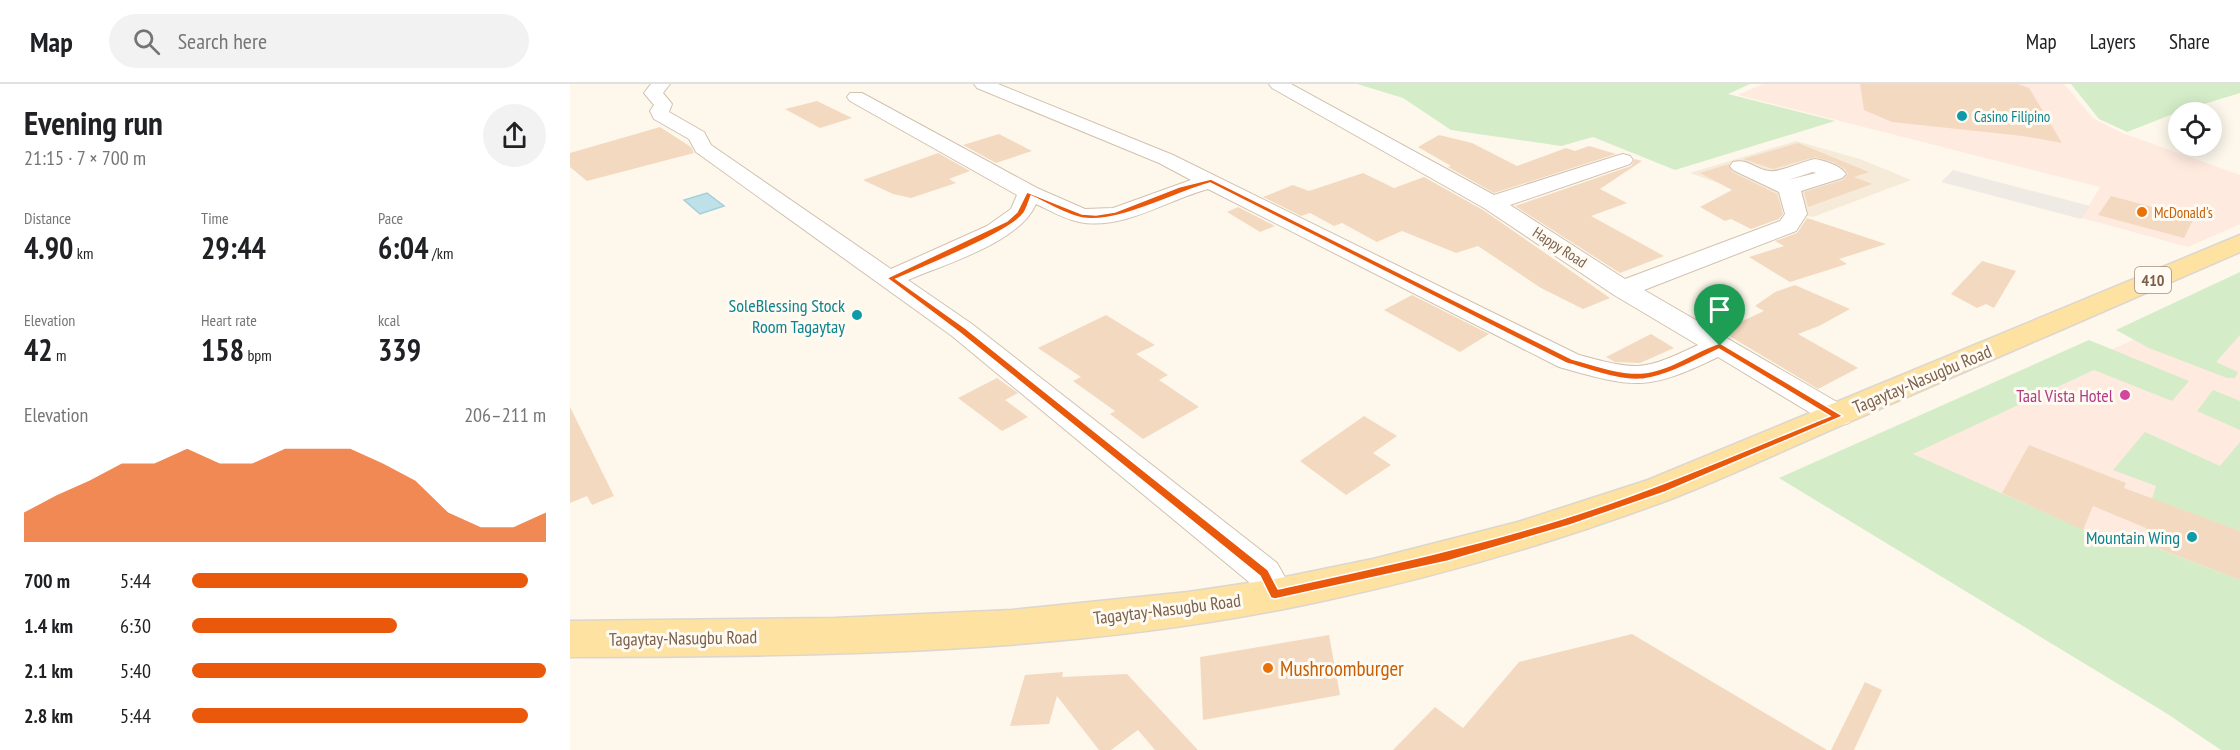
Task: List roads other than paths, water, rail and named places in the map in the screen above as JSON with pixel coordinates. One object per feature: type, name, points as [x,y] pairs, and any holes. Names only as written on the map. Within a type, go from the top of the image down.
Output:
[{"type":"main road","name":"Tagaytay-Nasugbu Road","points":[[570,639],[702,639],[911,632],[1095,619],[1275,595],[1448,556],[1566,522],[1661,489],[1838,416],[2240,243]]},
{"type":"street","points":[[661,84],[653,93],[663,104],[659,111],[661,115],[697,136],[703,148],[891,278],[971,337],[1264,573],[1275,595]]},
{"type":"street","points":[[983,84],[1166,159],[1569,361],[1610,373],[1643,376],[1674,366],[1720,346]]},
{"type":"street","name":"Happy Road","points":[[1278,84],[1492,203],[1623,289],[1838,416]]},
{"type":"street","points":[[856,97],[1029,193],[1081,216],[1096,217],[1117,214],[1182,189],[1211,181]]},
{"type":"street","points":[[1492,203],[1623,159]]},
{"type":"street","points":[[1623,289],[1788,226],[1796,214],[1779,184],[1740,166]]},
{"type":"street","points":[[891,278],[940,258],[1010,222],[1020,213],[1029,193]]},
{"type":"water","points":[[707,193],[724,206],[700,214],[684,200]]},
{"type":"place","name":"Casino Filipino","points":[[1962,116]]},
{"type":"place","name":"McDonald's","points":[[2142,212]]},
{"type":"place","name":"SoleBlessing Stock Room Tagaytay","points":[[857,315]]},
{"type":"place","name":"Taal Vista Hotel","points":[[2125,395]]},
{"type":"place","name":"Mountain Wing","points":[[2192,537]]},
{"type":"place","name":"Mushroomburger","points":[[1268,668]]}]
